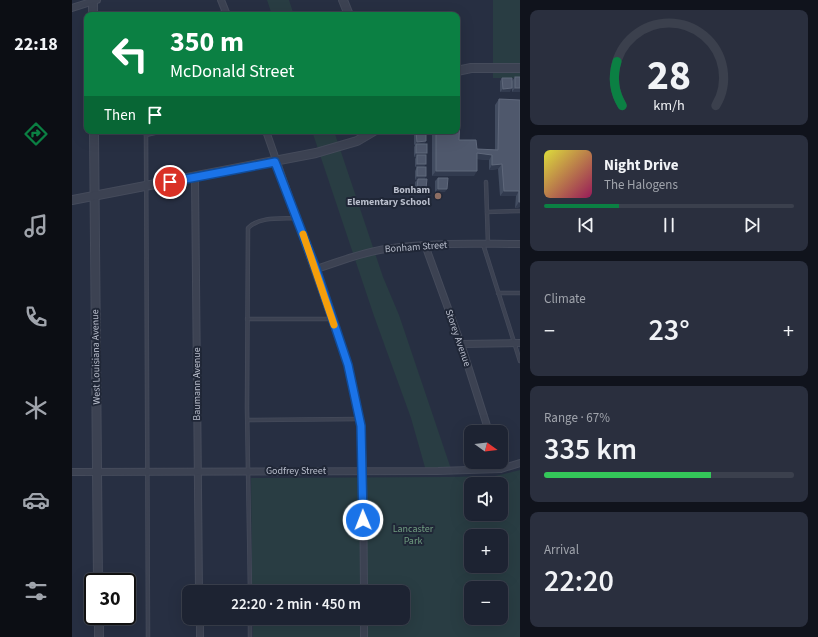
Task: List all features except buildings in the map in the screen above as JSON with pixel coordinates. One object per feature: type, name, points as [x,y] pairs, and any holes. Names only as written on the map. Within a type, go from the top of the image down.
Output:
[{"type":"street","points":[[221,0],[225,12]]},
{"type":"street","points":[[343,0],[348,12]]},
{"type":"street","points":[[72,8],[80,3],[95,1],[93,12]]},
{"type":"street","points":[[460,70],[470,68],[520,68]]},
{"type":"street","name":"West Louisiana Avenue","points":[[94,134],[98,573]]},
{"type":"street","points":[[267,134],[275,162],[316,269],[333,319],[348,365],[360,419],[363,471],[364,585]]},
{"type":"street","points":[[72,200],[316,154],[365,137],[370,134]]},
{"type":"street","name":"Baumann Avenue","points":[[195,177],[199,585]]},
{"type":"street","name":"Bonham Street","points":[[316,269],[379,250],[425,245],[520,244]]},
{"type":"street","name":"Storey Avenue","points":[[425,245],[461,344],[487,425]]},
{"type":"street","points":[[461,344],[517,343]]},
{"type":"street","name":"Godfrey Street","points":[[508,467],[520,463]]},
{"type":"street","name":"Godfrey Street","points":[[72,472],[249,472],[501,469]]},
{"type":"street","points":[[99,625],[99,637]]},
{"type":"street","points":[[200,625],[200,637]]},
{"type":"street","points":[[364,625],[364,637]]},
{"type":"lane","points":[[146,134],[146,472],[148,637]]},
{"type":"lane","points":[[486,182],[487,212],[485,244],[498,294],[517,343],[520,361]]},
{"type":"lane","points":[[487,212],[520,211]]},
{"type":"lane","points":[[250,585],[247,319],[248,228],[254,222],[261,220],[297,218]]},
{"type":"lane","points":[[498,294],[520,293]]},
{"type":"lane","points":[[247,319],[333,319]]},
{"type":"lane","points":[[248,420],[360,419]]},
{"type":"lane","points":[[250,625],[250,637]]},
{"type":"green space","points":[[267,0],[289,0],[293,12],[271,12]]},
{"type":"green space","points":[[493,0],[520,0],[520,78],[493,78]]},
{"type":"green space","points":[[313,134],[335,134],[383,277],[399,315],[451,469],[426,471],[411,418],[374,316]]},
{"type":"green space","name":"Lancaster Park","points":[[520,470],[520,637],[253,637],[253,625],[410,625],[410,585],[252,585],[251,478],[495,476]]},
{"type":"slow traffic","points":[[303,234],[334,325]]},
{"type":"place","name":"Bonham Elementary School","points":[[438,196]]},
{"type":"route","points":[[170,182],[275,162],[316,269],[348,365],[361,426],[363,453],[363,520]]}]
